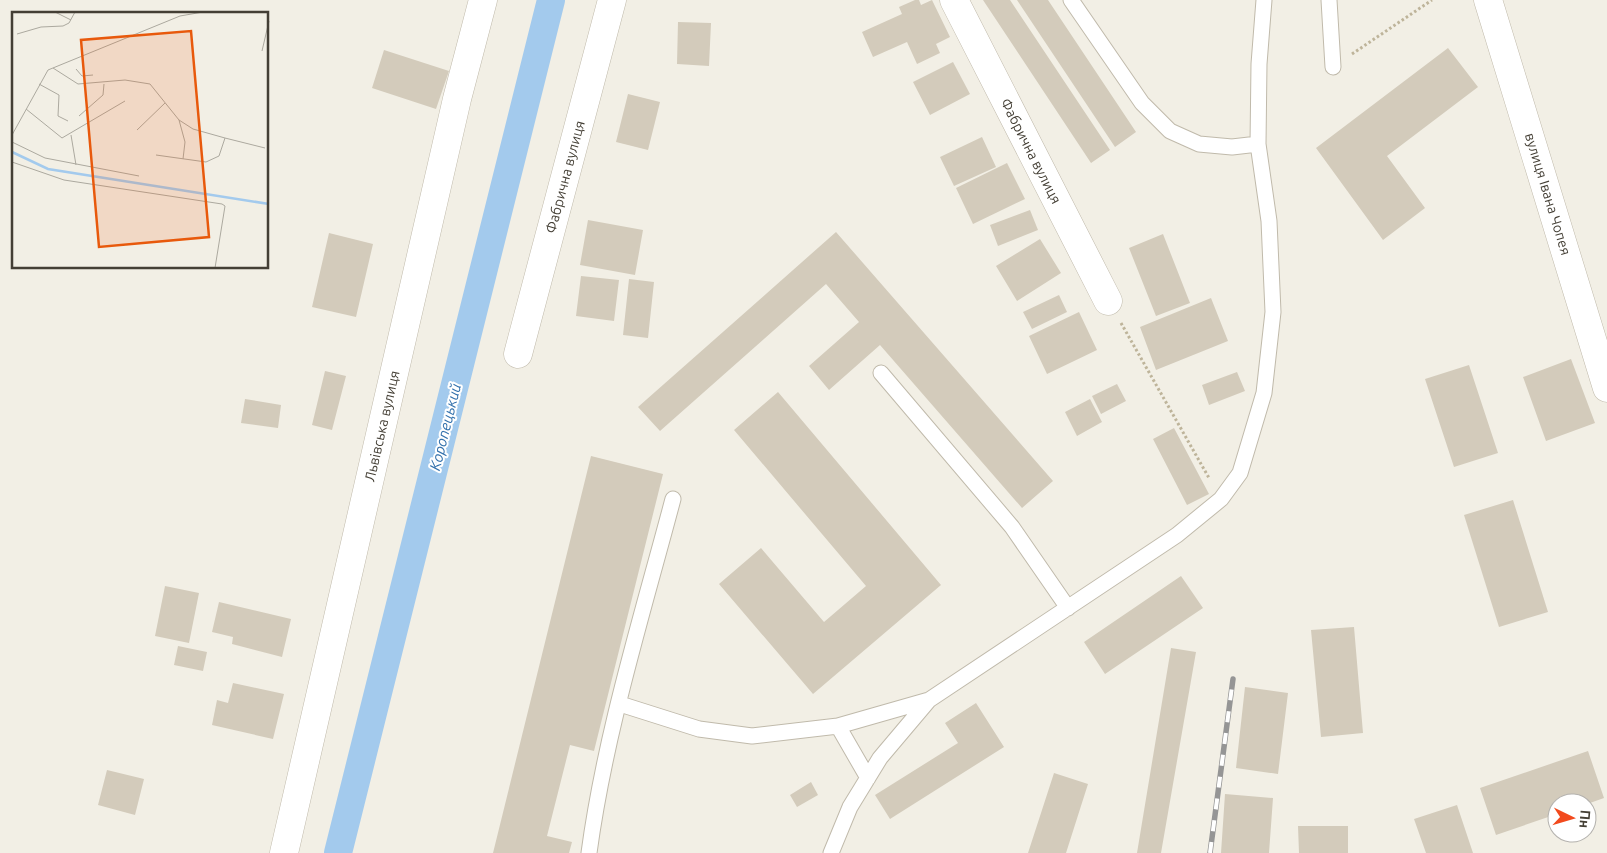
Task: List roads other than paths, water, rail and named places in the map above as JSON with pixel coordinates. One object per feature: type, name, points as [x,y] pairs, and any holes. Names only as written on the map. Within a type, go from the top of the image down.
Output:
[{"type":"street","name":"Львівська вулиця","points":[[284,853],[457,99],[483,0]]},
{"type":"street","name":"Фабрична вулиця","points":[[518,354],[612,0]]},
{"type":"street","name":"Фабрична вулиця","points":[[954,0],[1108,301]]},
{"type":"street","name":"вулиця Івана Чопея","points":[[1488,0],[1607,388]]},
{"type":"lane","points":[[1071,0],[1142,103],[1170,131],[1199,144],[1232,147],[1258,144]]},
{"type":"lane","points":[[831,853],[850,808],[880,758],[929,700],[1178,535],[1221,499],[1240,472],[1264,393],[1272,321],[1269,221],[1258,144],[1259,64],[1264,0]]},
{"type":"lane","points":[[1330,0],[1333,67]]},
{"type":"lane","points":[[881,373],[1012,527],[1068,608]]},
{"type":"lane","points":[[589,853],[594,816],[620,704],[673,499]]},
{"type":"lane","points":[[620,704],[699,729],[752,736],[838,726],[929,700]]},
{"type":"lane","points":[[838,726],[868,778]]},
{"type":"waterway","name":"Коропецький","points":[[338,853],[551,0]]},
{"type":"railway","points":[[1210,853],[1233,679]]}]
